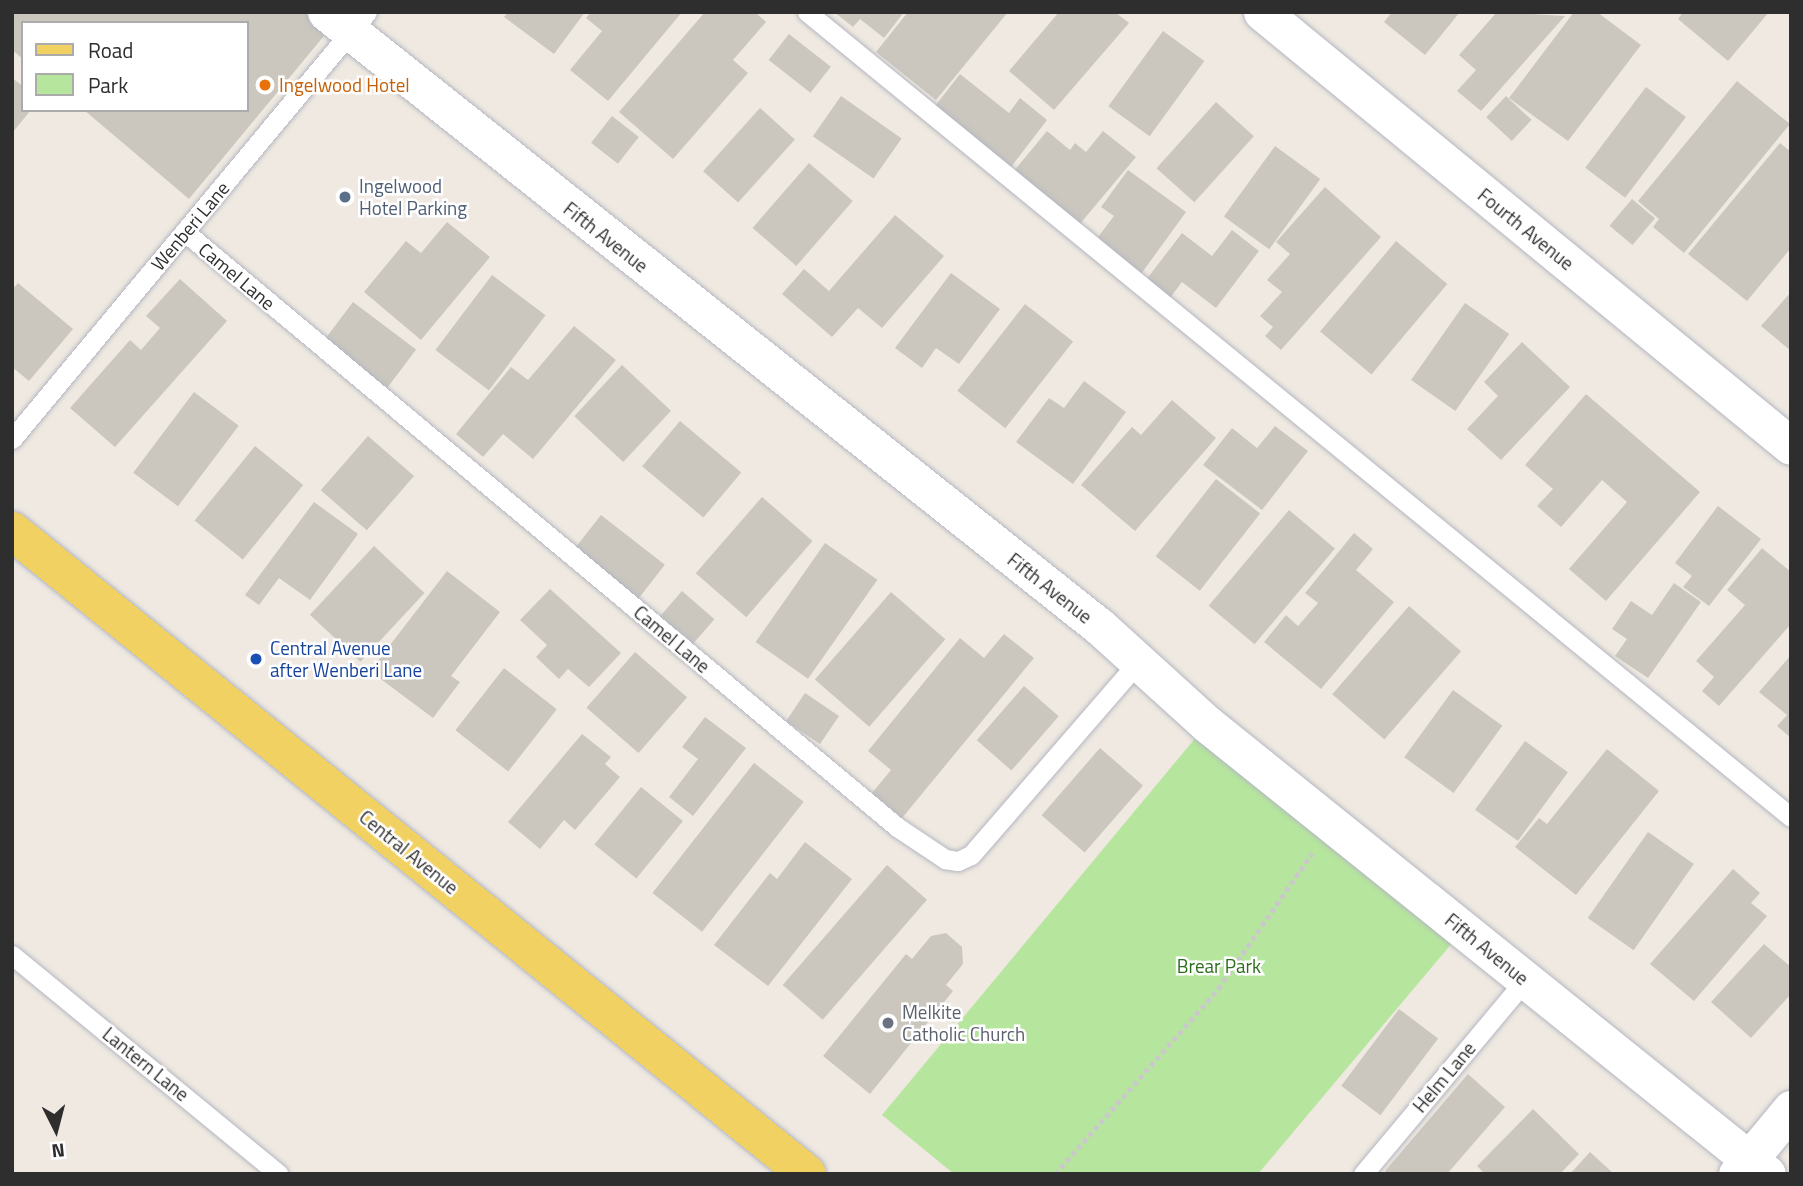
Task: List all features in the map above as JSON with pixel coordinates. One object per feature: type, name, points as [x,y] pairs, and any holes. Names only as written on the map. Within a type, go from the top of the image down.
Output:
[{"type":"main road","name":"Central Avenue","points":[[12,531],[807,1174]]},
{"type":"street","name":"Fourth Avenue","points":[[1262,12],[1791,446]]},
{"type":"street","name":"Fifth Avenue","points":[[348,19],[1140,660],[1184,705],[1525,980],[1751,1169]]},
{"type":"street","points":[[1751,1169],[1791,1109]]},
{"type":"lane","points":[[807,12],[1791,817]]},
{"type":"lane","name":"Wenberi Lane","points":[[12,439],[185,232],[348,19]]},
{"type":"lane","name":"Camel Lane","points":[[185,232],[897,827],[945,859],[958,861],[971,855],[1140,660]]},
{"type":"lane","name":"Lantern Lane","points":[[12,955],[279,1174]]},
{"type":"lane","name":"Helm Lane","points":[[1363,1174],[1525,980]]},
{"type":"path","points":[[1055,1174],[1218,989],[1332,824]]},
{"type":"green space","name":"Brear Park","points":[[1207,724],[1463,930],[1258,1174],[954,1174],[882,1115]]},
{"type":"building","name":"Ingelwood Hotel","points":[[12,12],[304,12],[328,31],[189,199],[86,112],[248,112],[248,21],[21,21],[21,57],[12,50]]},
{"type":"building","points":[[508,12],[585,12],[554,54],[504,17]]},
{"type":"building","points":[[591,12],[682,12],[608,101],[570,70],[602,31],[586,18]]},
{"type":"building","points":[[705,12],[755,12],[766,22],[733,60],[748,73],[673,159],[619,112]]},
{"type":"building","points":[[834,12],[904,12],[884,38],[860,19],[853,27]]},
{"type":"building","points":[[908,12],[1008,12],[936,100],[876,52]]},
{"type":"building","points":[[1059,12],[1115,12],[1129,23],[1054,110],[1009,71]]},
{"type":"building","points":[[1392,12],[1460,12],[1425,55],[1384,22]]},
{"type":"building","points":[[1497,12],[1565,16],[1481,111],[1457,91],[1476,70],[1459,55]]},
{"type":"building","points":[[1574,12],[1597,12],[1641,45],[1568,141],[1509,98]]},
{"type":"building","points":[[1683,12],[1769,12],[1728,61],[1678,19]]},
{"type":"building","points":[[1163,31],[1204,61],[1150,136],[1108,106]]},
{"type":"building","points":[[789,34],[831,67],[810,93],[769,60]]},
{"type":"building","points":[[960,74],[1009,113],[1020,98],[1047,120],[1011,167],[935,106]]},
{"type":"building","points":[[12,78],[21,85],[21,112],[29,112],[12,133]]},
{"type":"building","points":[[1737,81],[1790,124],[1684,253],[1653,227],[1659,219],[1638,201]]},
{"type":"building","points":[[1646,87],[1686,117],[1625,198],[1585,168]]},
{"type":"building","points":[[841,96],[902,138],[874,179],[813,136]]},
{"type":"building","points":[[1506,96],[1532,120],[1512,141],[1486,117]]},
{"type":"building","points":[[1216,102],[1254,136],[1194,202],[1156,168]]},
{"type":"building","points":[[760,108],[795,139],[738,203],[703,171]]},
{"type":"building","points":[[612,116],[639,137],[618,164],[591,143]]},
{"type":"building","points":[[1047,131],[1070,150],[1075,143],[1086,152],[1103,131],[1136,157],[1079,225],[1014,171]]},
{"type":"building","points":[[1780,143],[1791,152],[1791,248],[1747,301],[1688,254]]},
{"type":"building","points":[[1275,146],[1320,179],[1269,249],[1224,216]]},
{"type":"building","points":[[809,163],[853,201],[796,266],[753,228]]},
{"type":"building","points":[[1128,170],[1186,212],[1141,274],[1095,241],[1114,216],[1101,207]]},
{"type":"building","points":[[1325,187],[1381,237],[1281,350],[1265,336],[1273,327],[1260,316],[1282,292],[1267,280],[1290,254],[1276,242]]},
{"type":"building","points":[[1632,199],[1655,218],[1632,245],[1610,226]]},
{"type":"building","points":[[895,215],[944,256],[882,328],[858,308],[832,337],[782,294],[804,269],[829,291]]},
{"type":"building","points":[[447,222],[490,257],[421,340],[364,292],[406,241],[421,253]]},
{"type":"building","points":[[1232,230],[1259,251],[1216,308],[1182,282],[1170,298],[1146,280],[1182,233],[1212,256]]},
{"type":"building","points":[[1396,241],[1447,284],[1371,374],[1320,331]]},
{"type":"building","points":[[951,273],[1000,309],[959,364],[936,348],[922,368],[895,348]]},
{"type":"building","points":[[492,275],[546,315],[489,390],[435,350]]},
{"type":"building","points":[[180,279],[227,321],[115,447],[70,408],[130,340],[141,350],[160,328],[146,316]]},
{"type":"building","points":[[18,283],[73,329],[29,381],[12,367],[12,290]]},
{"type":"building","points":[[1791,292],[1791,351],[1761,326]]},
{"type":"building","points":[[353,302],[416,350],[386,389],[323,342]]},
{"type":"building","points":[[1465,303],[1509,334],[1455,411],[1411,380]]},
{"type":"building","points":[[1025,304],[1073,342],[1005,428],[957,391]]},
{"type":"building","points":[[574,326],[616,360],[533,459],[503,434],[483,457],[456,434],[511,367],[528,380]]},
{"type":"building","points":[[1522,342],[1570,387],[1501,460],[1467,429],[1498,396],[1484,382]]},
{"type":"building","points":[[622,365],[671,411],[623,462],[574,416]]},
{"type":"building","points":[[1084,381],[1126,412],[1073,484],[1016,442],[1049,398],[1064,408]]},
{"type":"building","points":[[194,392],[239,426],[178,506],[133,473]]},
{"type":"building","points":[[1586,394],[1700,492],[1606,601],[1569,569],[1627,502],[1602,480],[1561,527],[1537,506],[1553,489],[1525,465]]},
{"type":"building","points":[[1172,400],[1216,438],[1135,531],[1081,485],[1132,427],[1141,435]]},
{"type":"building","points":[[680,421],[741,472],[703,518],[642,466]]},
{"type":"building","points":[[1275,426],[1308,451],[1262,510],[1203,465],[1232,428],[1257,448]]},
{"type":"building","points":[[368,436],[414,476],[367,530],[321,490]]},
{"type":"building","points":[[255,446],[303,485],[243,560],[195,521]]},
{"type":"building","points":[[1216,479],[1260,513],[1200,591],[1156,556]]},
{"type":"building","points":[[762,497],[813,541],[746,617],[696,573]]},
{"type":"building","points":[[314,502],[358,534],[310,600],[279,578],[259,605],[245,595]]},
{"type":"building","points":[[1718,506],[1761,539],[1709,606],[1683,587],[1692,576],[1675,563]]},
{"type":"building","points":[[1289,510],[1335,549],[1255,644],[1209,606]]},
{"type":"building","points":[[601,515],[665,565],[635,603],[571,554]]},
{"type":"building","points":[[1354,533],[1373,549],[1356,570],[1394,602],[1321,689],[1264,642],[1286,615],[1298,626],[1318,603],[1305,593]]},
{"type":"building","points":[[825,543],[877,580],[808,679],[756,642]]},
{"type":"building","points":[[374,546],[424,593],[360,662],[310,615]]},
{"type":"building","points":[[1762,548],[1791,572],[1791,624],[1719,706],[1702,691],[1714,677],[1696,661],[1745,605],[1727,590]]},
{"type":"building","points":[[447,571],[500,612],[451,676],[460,682],[433,718],[370,671]]},
{"type":"building","points":[[1674,583],[1701,602],[1648,678],[1615,656],[1627,639],[1612,629],[1631,601],[1652,615]]},
{"type":"building","points":[[550,589],[621,653],[589,687],[568,669],[559,679],[536,657],[547,645],[520,620]]},
{"type":"building","points":[[682,591],[714,619],[693,644],[660,616]]},
{"type":"building","points":[[891,592],[945,639],[869,727],[815,680]]},
{"type":"building","points":[[1409,606],[1461,651],[1384,740],[1332,694]]},
{"type":"building","points":[[1004,634],[1034,658],[902,818],[872,793],[891,770],[868,751],[960,638],[984,658]]},
{"type":"building","points":[[635,652],[687,697],[639,753],[586,708]]},
{"type":"building","points":[[1791,655],[1791,738],[1777,726],[1787,715],[1759,692]]},
{"type":"building","points":[[504,668],[557,709],[508,772],[455,730]]},
{"type":"building","points":[[1024,686],[1059,716],[1011,771],[977,740]]},
{"type":"building","points":[[1453,690],[1502,726],[1454,793],[1404,757]]},
{"type":"building","points":[[805,693],[839,716],[820,744],[786,721]]},
{"type":"building","points":[[705,717],[746,748],[693,816],[669,797],[698,759],[682,747]]},
{"type":"building","points":[[582,734],[611,757],[605,764],[620,777],[575,830],[564,820],[540,849],[508,822]]},
{"type":"building","points":[[1525,741],[1568,772],[1518,841],[1475,810]]},
{"type":"building","points":[[1100,748],[1143,785],[1085,853],[1042,815]]},
{"type":"building","points":[[1607,749],[1659,791],[1576,895],[1515,847],[1539,818],[1547,824]]},
{"type":"building","points":[[754,763],[804,802],[702,932],[652,893]]},
{"type":"building","points":[[641,787],[683,821],[636,878],[594,845]]},
{"type":"building","points":[[1648,832],[1694,864],[1634,950],[1588,918]]},
{"type":"building","points":[[805,842],[852,879],[768,986],[714,945],[770,873],[777,879]]},
{"type":"building","points":[[887,865],[927,900],[823,1020],[783,985]]},
{"type":"building","points":[[1733,869],[1760,893],[1751,903],[1767,916],[1694,1001],[1650,964]]},
{"type":"building","name":"Melkite Catholic Church","points":[[946,933],[962,947],[963,964],[946,985],[953,991],[870,1094],[823,1056],[906,954],[912,959],[931,936]]},
{"type":"building","points":[[1764,944],[1791,967],[1791,994],[1751,1038],[1711,1002]]},
{"type":"building","points":[[1399,1009],[1438,1038],[1380,1115],[1341,1086]]},
{"type":"building","points":[[1468,1074],[1505,1107],[1447,1174],[1388,1174],[1385,1171]]},
{"type":"building","points":[[1533,1109],[1579,1154],[1560,1174],[1485,1174],[1477,1166]]},
{"type":"building","points":[[1590,1152],[1614,1174],[1570,1174]]},
{"type":"place","name":"Ingelwood Hotel","points":[[265,85]]},
{"type":"place","name":"Ingelwood Hotel Parking","points":[[345,197]]},
{"type":"place","name":"Central Avenue after Wenberi Lane","points":[[256,659]]},
{"type":"place","name":"Melkite Catholic Church","points":[[888,1023]]}]
